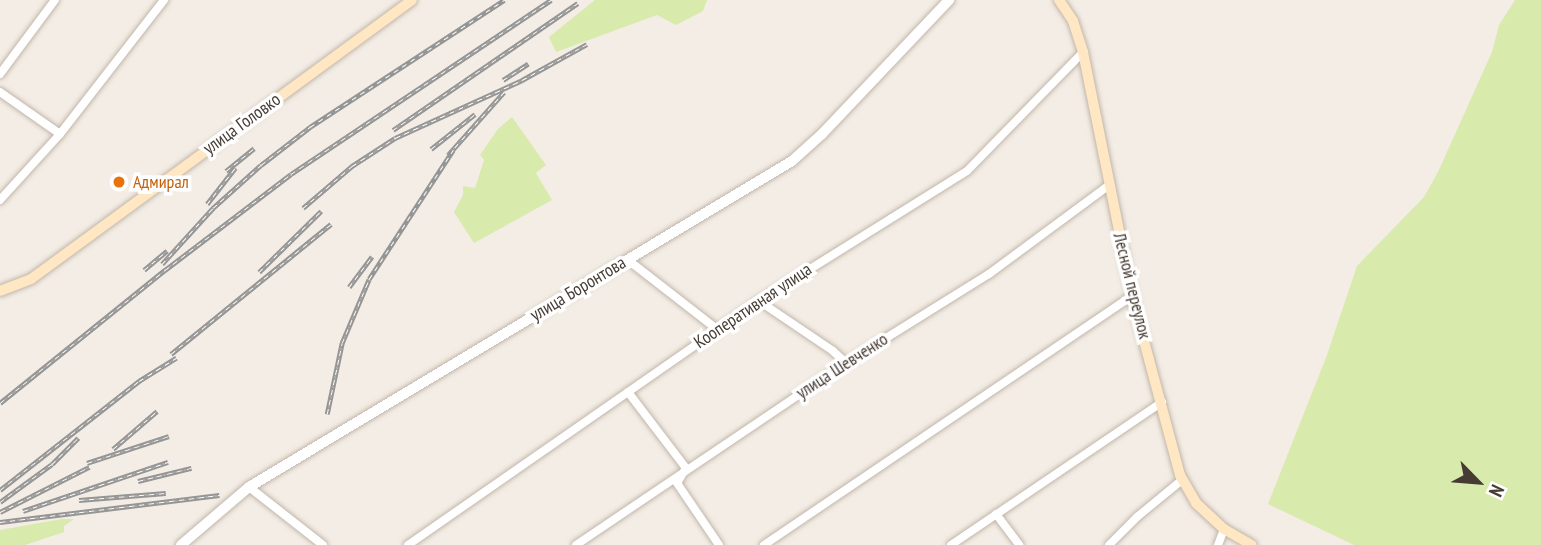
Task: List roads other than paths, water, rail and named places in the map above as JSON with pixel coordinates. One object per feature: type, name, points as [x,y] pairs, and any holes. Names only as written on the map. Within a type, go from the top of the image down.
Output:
[{"type":"main road","name":"улица Головко","points":[[0,291],[31,279],[412,0]]},
{"type":"main road","name":"Лесной переулок","points":[[1059,0],[1073,21],[1083,52],[1132,296],[1182,480],[1196,503],[1224,529],[1252,545]]},
{"type":"street","points":[[0,74],[55,0]]},
{"type":"street","points":[[0,200],[60,134],[164,0]]},
{"type":"street","name":"улица Боронтова","points":[[181,545],[250,487],[792,161],[822,134],[949,0]]},
{"type":"street","name":"Кооперативная улица","points":[[408,545],[759,301],[967,171],[1083,52]]},
{"type":"street","points":[[0,92],[60,134]]},
{"type":"street","name":"улица Шевченко","points":[[576,545],[686,468],[846,363],[989,274],[1108,186]]},
{"type":"street","points":[[628,260],[718,330]]},
{"type":"street","points":[[764,545],[1132,296]]},
{"type":"street","points":[[759,301],[834,351],[846,363]]},
{"type":"street","points":[[628,392],[686,468],[677,483],[719,545]]},
{"type":"street","points":[[951,545],[1161,402]]},
{"type":"street","points":[[1110,545],[1137,517],[1182,480]]},
{"type":"street","points":[[250,487],[323,545]]},
{"type":"street","points":[[996,514],[1019,545]]},
{"type":"street","points":[[1218,545],[1224,529]]},
{"type":"railway","points":[[162,264],[213,208],[261,165],[310,127],[504,0]]},
{"type":"railway","points":[[0,403],[165,270],[291,174],[551,0]]},
{"type":"railway","points":[[393,130],[578,3]]},
{"type":"railway","points":[[303,208],[352,166],[395,138],[522,80],[587,44]]},
{"type":"railway","points":[[503,80],[528,64]]},
{"type":"railway","points":[[448,155],[504,92]]},
{"type":"railway","points":[[431,149],[475,114]]},
{"type":"railway","points":[[226,171],[254,148]]},
{"type":"railway","points":[[327,414],[342,343],[369,279],[453,150]]},
{"type":"railway","points":[[207,204],[235,168]]},
{"type":"railway","points":[[259,272],[321,211]]},
{"type":"railway","points":[[171,354],[331,224]]},
{"type":"railway","points":[[144,270],[167,251]]},
{"type":"railway","points":[[349,287],[372,257]]},
{"type":"railway","points":[[0,490],[139,381],[176,358]]},
{"type":"railway","points":[[113,449],[157,411]]},
{"type":"railway","points":[[87,463],[169,436]]},
{"type":"railway","points":[[0,502],[52,464],[78,438]]},
{"type":"railway","points":[[23,511],[168,462]]},
{"type":"railway","points":[[0,512],[89,467]]},
{"type":"railway","points":[[138,481],[191,468]]},
{"type":"railway","points":[[79,500],[166,493]]},
{"type":"railway","points":[[0,522],[219,495]]},
{"type":"place","name":"Адмирал","points":[[119,182]]}]
